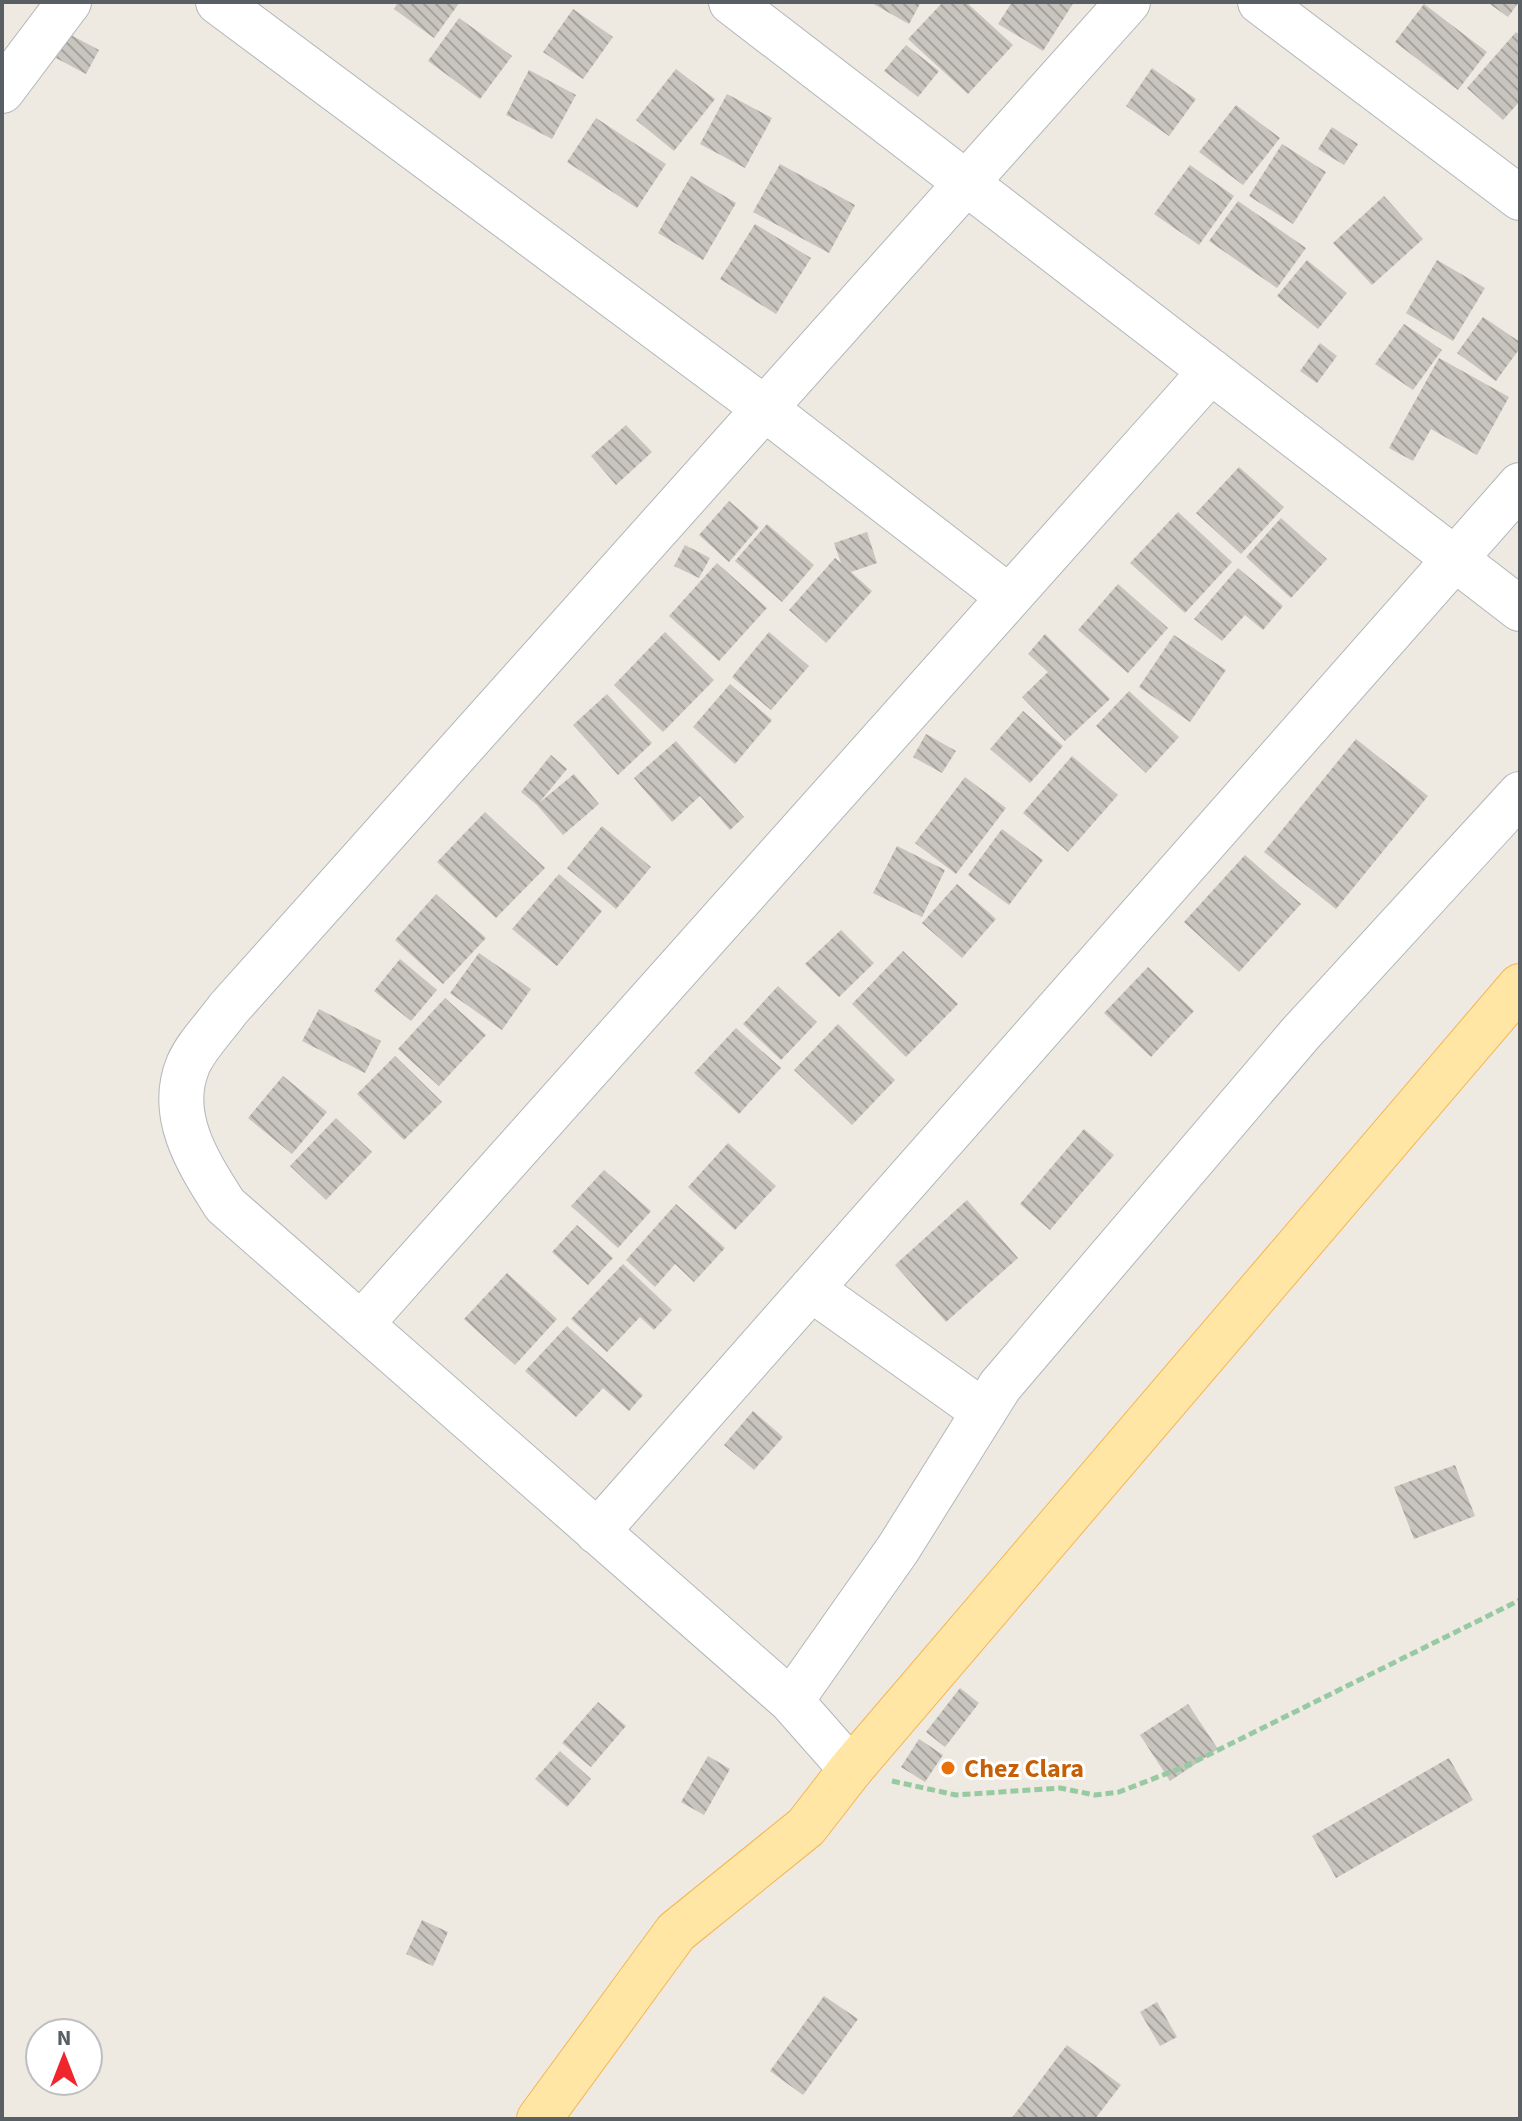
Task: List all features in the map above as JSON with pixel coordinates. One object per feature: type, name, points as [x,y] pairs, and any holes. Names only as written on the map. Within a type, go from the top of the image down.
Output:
[{"type":"main road","points":[[539,2119],[676,1932],[806,1827],[851,1769],[1520,986]]},
{"type":"street","points":[[2,91],[69,2]]},
{"type":"street","points":[[218,2],[764,408],[1009,597]]},
{"type":"street","points":[[731,2],[1520,609]]},
{"type":"street","points":[[851,1769],[791,1701],[225,1205],[196,1160],[180,1111],[188,1065],[228,1009],[1128,2]]},
{"type":"street","points":[[1260,2],[1520,198]]},
{"type":"street","points":[[361,1324],[1211,371]]},
{"type":"street","points":[[597,1532],[1520,485]]},
{"type":"street","points":[[791,1701],[898,1549],[1010,1374],[1300,1034],[1520,794]]},
{"type":"street","points":[[811,1289],[984,1412]]},
{"type":"path","points":[[851,1769],[911,1787],[956,1795],[1060,1788],[1095,1795],[1119,1792],[1186,1766],[1520,1600]]},
{"type":"building","points":[[398,2],[460,2],[434,38],[394,9]]},
{"type":"building","points":[[870,2],[921,2],[909,24]]},
{"type":"building","points":[[943,2],[966,2],[1013,45],[968,94],[908,39]]},
{"type":"building","points":[[1012,2],[1074,2],[1043,51],[998,24]]},
{"type":"building","points":[[1487,2],[1519,2],[1508,17]]},
{"type":"building","points":[[1424,4],[1487,52],[1458,90],[1395,42]]},
{"type":"building","points":[[573,9],[613,37],[583,79],[543,52]]},
{"type":"building","points":[[459,18],[512,56],[480,99],[428,61]]},
{"type":"building","points":[[1516,32],[1520,36],[1520,101],[1503,120],[1467,88]]},
{"type":"building","points":[[69,34],[99,50],[86,74],[56,58]]},
{"type":"building","points":[[906,45],[939,71],[918,97],[884,71]]},
{"type":"building","points":[[1152,68],[1196,99],[1169,136],[1126,106]]},
{"type":"building","points":[[676,69],[715,99],[674,151],[636,120]]},
{"type":"building","points":[[529,70],[576,95],[552,139],[506,115]]},
{"type":"building","points":[[727,94],[772,118],[745,168],[700,144]]},
{"type":"building","points":[[1236,105],[1280,138],[1243,185],[1199,152]]},
{"type":"building","points":[[596,118],[666,164],[637,208],[567,162]]},
{"type":"building","points":[[1332,127],[1358,144],[1344,165],[1318,149]]},
{"type":"building","points":[[1282,144],[1326,172],[1293,224],[1249,196]]},
{"type":"building","points":[[780,164],[855,205],[829,253],[753,212]]},
{"type":"building","points":[[1190,165],[1234,196],[1199,245],[1154,214]]},
{"type":"building","points":[[691,176],[736,203],[703,260],[658,233]]},
{"type":"building","points":[[1384,196],[1423,239],[1372,285],[1333,243]]},
{"type":"building","points":[[1238,201],[1306,248],[1277,288],[1209,241]]},
{"type":"building","points":[[755,224],[811,258],[776,314],[720,279]]},
{"type":"building","points":[[1307,260],[1347,293],[1318,329],[1277,296]]},
{"type":"building","points":[[1437,260],[1485,288],[1453,341],[1406,313]]},
{"type":"building","points":[[1483,317],[1520,342],[1520,348],[1496,381],[1457,353]]},
{"type":"building","points":[[1404,324],[1442,350],[1413,390],[1375,364]]},
{"type":"building","points":[[1320,343],[1337,356],[1317,383],[1300,371]]},
{"type":"building","points":[[1439,358],[1509,397],[1477,455],[1431,429],[1413,461],[1389,448]]},
{"type":"building","points":[[626,425],[652,452],[616,485],[591,456]]},
{"type":"building","points":[[1239,467],[1284,507],[1241,554],[1196,513]]},
{"type":"building","points":[[729,501],[759,527],[729,562],[699,535]]},
{"type":"building","points":[[1178,512],[1232,562],[1185,613],[1130,563]]},
{"type":"building","points":[[1281,518],[1327,559],[1291,598],[1246,557]]},
{"type":"building","points":[[767,524],[814,565],[782,602],[735,561]]},
{"type":"building","points":[[867,532],[877,563],[851,572],[872,591],[826,643],[789,610],[835,558],[841,563],[834,543]]},
{"type":"building","points":[[685,545],[710,558],[699,578],[674,566]]},
{"type":"building","points":[[717,563],[767,608],[719,661],[669,616]]},
{"type":"building","points":[[1238,568],[1283,606],[1263,630],[1245,615],[1222,641],[1194,619]]},
{"type":"building","points":[[1118,584],[1168,628],[1128,673],[1078,630]]},
{"type":"building","points":[[665,632],[714,680],[663,732],[614,685]]},
{"type":"building","points":[[769,632],[809,666],[771,710],[732,677]]},
{"type":"building","points":[[1045,634],[1110,699],[1065,741],[1022,697],[1048,672],[1028,654]]},
{"type":"building","points":[[1174,635],[1226,670],[1190,722],[1139,687]]},
{"type":"building","points":[[730,684],[772,720],[735,764],[693,727]]},
{"type":"building","points":[[1129,691],[1179,737],[1146,773],[1096,726]]},
{"type":"building","points":[[607,694],[652,743],[618,775],[573,725]]},
{"type":"building","points":[[1023,711],[1063,746],[1030,783],[990,749]]},
{"type":"building","points":[[926,734],[956,751],[942,773],[913,757]]},
{"type":"building","points":[[1356,739],[1428,796],[1336,909],[1264,852]]},
{"type":"building","points":[[676,741],[744,817],[730,830],[700,796],[672,822],[634,778]]},
{"type":"building","points":[[551,755],[567,769],[539,803],[574,774],[599,804],[563,835],[521,792]]},
{"type":"building","points":[[1072,756],[1118,795],[1068,852],[1023,813]]},
{"type":"building","points":[[965,777],[1006,808],[956,874],[915,843]]},
{"type":"building","points":[[485,812],[545,868],[496,918],[437,862]]},
{"type":"building","points":[[602,826],[651,867],[616,909],[567,868]]},
{"type":"building","points":[[1002,829],[1043,860],[1009,905],[968,875]]},
{"type":"building","points":[[897,846],[945,870],[922,917],[873,893]]},
{"type":"building","points":[[1245,855],[1301,904],[1239,972],[1184,922]]},
{"type":"building","points":[[559,874],[602,911],[557,966],[512,929]]},
{"type":"building","points":[[957,884],[996,919],[962,958],[922,923]]},
{"type":"building","points":[[436,894],[486,938],[443,984],[395,940]]},
{"type":"building","points":[[841,930],[874,963],[839,997],[805,964]]},
{"type":"building","points":[[903,951],[958,1004],[906,1057],[852,1004]]},
{"type":"building","points":[[479,953],[531,989],[502,1030],[450,993]]},
{"type":"building","points":[[400,959],[437,990],[411,1021],[374,991]]},
{"type":"building","points":[[1148,967],[1194,1011],[1151,1057],[1104,1013]]},
{"type":"building","points":[[778,986],[817,1022],[781,1060],[743,1024]]},
{"type":"building","points":[[445,998],[486,1035],[439,1086],[398,1049]]},
{"type":"building","points":[[319,1009],[381,1041],[365,1073],[302,1041]]},
{"type":"building","points":[[838,1024],[895,1080],[852,1125],[794,1070]]},
{"type":"building","points":[[736,1028],[781,1068],[739,1114],[694,1073]]},
{"type":"building","points":[[395,1056],[442,1102],[404,1140],[357,1094]]},
{"type":"building","points":[[283,1076],[327,1112],[292,1154],[248,1118]]},
{"type":"building","points":[[336,1118],[372,1152],[326,1200],[290,1166]]},
{"type":"building","points":[[1084,1129],[1114,1155],[1050,1230],[1020,1204]]},
{"type":"building","points":[[728,1143],[776,1186],[735,1230],[688,1187]]},
{"type":"building","points":[[604,1170],[651,1211],[618,1248],[571,1206]]},
{"type":"building","points":[[967,1200],[1018,1258],[946,1322],[895,1265]]},
{"type":"building","points":[[676,1204],[725,1248],[694,1282],[675,1264],[655,1287],[626,1260]]},
{"type":"building","points":[[577,1225],[613,1258],[588,1285],[552,1252]]},
{"type":"building","points":[[623,1264],[672,1310],[654,1330],[640,1317],[607,1352],[571,1319]]},
{"type":"building","points":[[507,1273],[557,1319],[515,1365],[464,1319]]},
{"type":"building","points":[[567,1326],[643,1395],[629,1411],[603,1388],[576,1417],[525,1371]]},
{"type":"building","points":[[753,1411],[783,1437],[754,1470],[724,1445]]},
{"type":"building","points":[[1455,1465],[1475,1516],[1414,1539],[1394,1487]]},
{"type":"building","points":[[960,1688],[979,1703],[945,1747],[926,1732]]},
{"type":"building","points":[[598,1702],[626,1726],[591,1767],[562,1743]]},
{"type":"building","points":[[1188,1704],[1218,1749],[1170,1781],[1140,1735]]},
{"type":"building","points":[[919,1739],[943,1755],[925,1782],[901,1767]]},
{"type":"building","points":[[560,1751],[591,1779],[567,1807],[535,1779]]},
{"type":"building","points":[[708,1756],[730,1769],[704,1815],[681,1802]]},
{"type":"building","points":[[1449,1758],[1473,1800],[1336,1878],[1312,1836]]},
{"type":"building","points":[[422,1920],[448,1932],[433,1966],[406,1954]]},
{"type":"building","points":[[824,1996],[858,2019],[803,2095],[770,2071]]},
{"type":"building","points":[[1157,2002],[1177,2037],[1160,2046],[1140,2012]]},
{"type":"building","points":[[1067,2045],[1121,2085],[1095,2119],[1011,2119]]},
{"type":"place","name":"Chez Clara","points":[[948,1768]]}]
